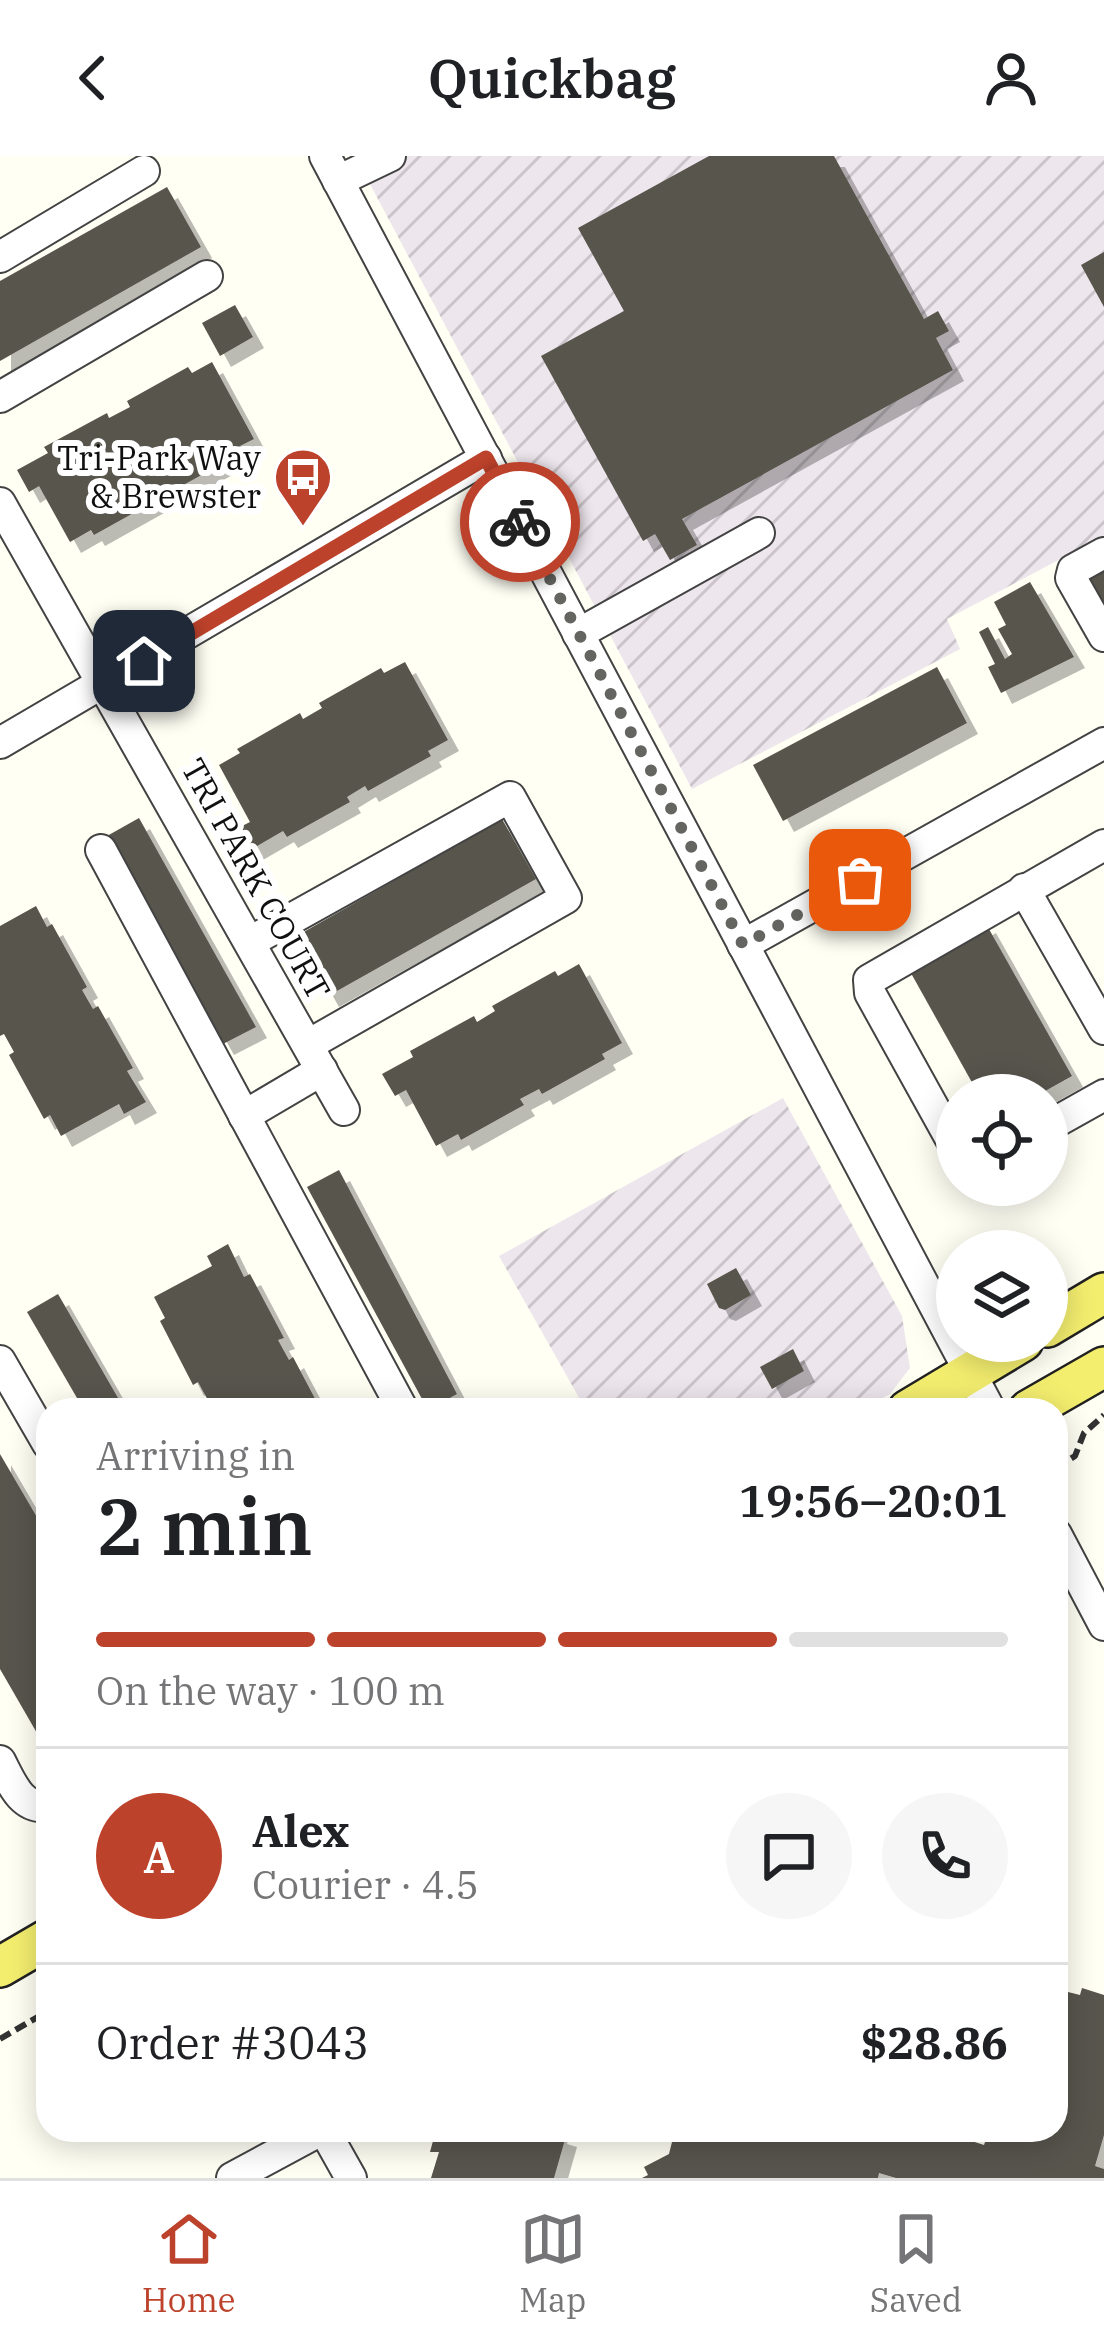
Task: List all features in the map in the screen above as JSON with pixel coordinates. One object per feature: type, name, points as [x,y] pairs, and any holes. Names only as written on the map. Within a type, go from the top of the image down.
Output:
[{"type":"main road","points":[[1068,1314],[1104,1293]]},
{"type":"main road","points":[[928,1398],[988,1362]]},
{"type":"main road","points":[[1049,1398],[1104,1367]]},
{"type":"main road","points":[[0,1967],[36,1946]]},
{"type":"street","points":[[390,156],[331,168],[984,1398]]},
{"type":"street","points":[[0,257],[144,171]]},
{"type":"street","points":[[0,397],[207,276]]},
{"type":"street","points":[[0,743],[486,458]]},
{"type":"street","name":"TRI PARK COURT","points":[[0,502],[344,1110]]},
{"type":"street","points":[[578,634],[760,533]]},
{"type":"street","points":[[1104,553],[1072,570],[1071,578],[1104,636]]},
{"type":"street","points":[[743,945],[1104,743]]},
{"type":"street","points":[[244,1116],[315,1057],[566,898],[510,797],[250,942]]},
{"type":"street","points":[[936,1112],[870,993],[869,980],[1104,845]]},
{"type":"street","points":[[101,850],[397,1398]]},
{"type":"street","points":[[1024,889],[1104,1029]]},
{"type":"street","points":[[1068,1115],[1104,1095]]},
{"type":"street","points":[[0,1361],[36,1423]]},
{"type":"street","points":[[1068,1546],[1091,1568],[1104,1625]]},
{"type":"street","points":[[0,1761],[22,1799],[36,1807]]},
{"type":"street","points":[[232,2178],[300,2142]]},
{"type":"street","points":[[329,2142],[351,2178]]},
{"type":"path","points":[[1068,1460],[1075,1456],[1084,1433],[1104,1415]]},
{"type":"path","points":[[0,2039],[36,2018]]},
{"type":"shaded area","points":[[355,156],[1104,156],[1104,536],[947,619],[960,649],[692,789]]},
{"type":"shaded area","points":[[783,1098],[902,1316],[910,1368],[882,1398],[579,1398],[499,1256]]},
{"type":"building","points":[[709,156],[834,156],[924,319],[938,311],[949,331],[936,338],[953,370],[682,519],[697,545],[670,560],[655,534],[643,541],[541,356],[624,311],[578,228]]},
{"type":"building","points":[[167,187],[201,247],[0,361],[0,281]]},
{"type":"building","points":[[1104,252],[1104,307],[1081,265]]},
{"type":"building","points":[[235,305],[253,337],[220,356],[202,323]]},
{"type":"building","points":[[212,362],[254,439],[234,449],[238,455],[176,489],[173,484],[152,496],[155,501],[94,535],[91,530],[70,542],[39,486],[29,492],[17,470],[48,453],[44,447],[107,413],[109,418],[130,407],[127,401],[188,367],[192,373]]},
{"type":"building","points":[[1104,567],[1104,607],[1088,576]]},
{"type":"building","points":[[1030,582],[1074,657],[1001,693],[988,667],[995,664],[979,632],[988,627],[1005,659],[1012,654],[998,629],[1006,625],[994,602]]},
{"type":"building","points":[[405,662],[448,740],[428,751],[431,756],[368,791],[365,786],[347,797],[350,802],[287,837],[283,831],[252,849],[240,827],[250,822],[219,765],[240,753],[237,749],[300,713],[303,719],[322,708],[319,703],[381,668],[384,673]]},
{"type":"building","points":[[937,667],[967,723],[783,821],[753,765]]},
{"type":"building","points":[[139,818],[256,1027],[223,1044],[107,836]]},
{"type":"building","points":[[502,819],[536,879],[328,996],[295,937]]},
{"type":"building","points":[[36,906],[47,927],[52,924],[87,987],[82,990],[93,1009],[98,1006],[133,1068],[127,1071],[146,1102],[124,1114],[119,1104],[61,1136],[50,1115],[44,1119],[9,1055],[14,1052],[4,1034],[0,1036],[0,926]]},
{"type":"building","points":[[985,922],[1072,1076],[967,1074],[907,966]]},
{"type":"building","points":[[579,964],[622,1043],[602,1054],[605,1059],[542,1094],[539,1089],[520,1099],[524,1105],[461,1140],[458,1134],[436,1146],[406,1090],[395,1096],[382,1074],[413,1057],[410,1051],[474,1016],[477,1022],[495,1011],[492,1006],[555,971],[558,976]]},
{"type":"building","points":[[339,1170],[457,1394],[421,1398],[307,1187]]},
{"type":"building","points":[[228,1244],[244,1277],[250,1274],[284,1338],[278,1340],[315,1398],[207,1398],[198,1382],[193,1385],[160,1321],[165,1318],[154,1297],[212,1266],[207,1256]]},
{"type":"building","points":[[736,1268],[751,1295],[725,1310],[719,1308],[707,1284]]},
{"type":"building","points":[[58,1294],[118,1398],[77,1398],[27,1312]]},
{"type":"building","points":[[793,1349],[804,1371],[772,1389],[760,1367]]},
{"type":"building","points":[[0,1454],[36,1516],[36,1731],[0,1669]]},
{"type":"building","points":[[1082,1988],[1104,1995],[1104,2135],[1095,2166],[1104,2169],[1104,2178],[896,2178],[879,2173],[878,2178],[642,2178],[648,2175],[644,2167],[669,2154],[672,2142],[1068,2142],[1068,1992],[1080,1995]]},
{"type":"building","points":[[433,2142],[564,2142],[554,2178],[431,2178],[439,2152],[430,2152]]},
{"type":"way so far","points":[[520,522],[743,945],[860,880]]},
{"type":"place","name":"Tri-Park Way & Brewster","points":[[303,528]]},
{"type":"route","points":[[144,661],[486,458],[520,522]]}]
